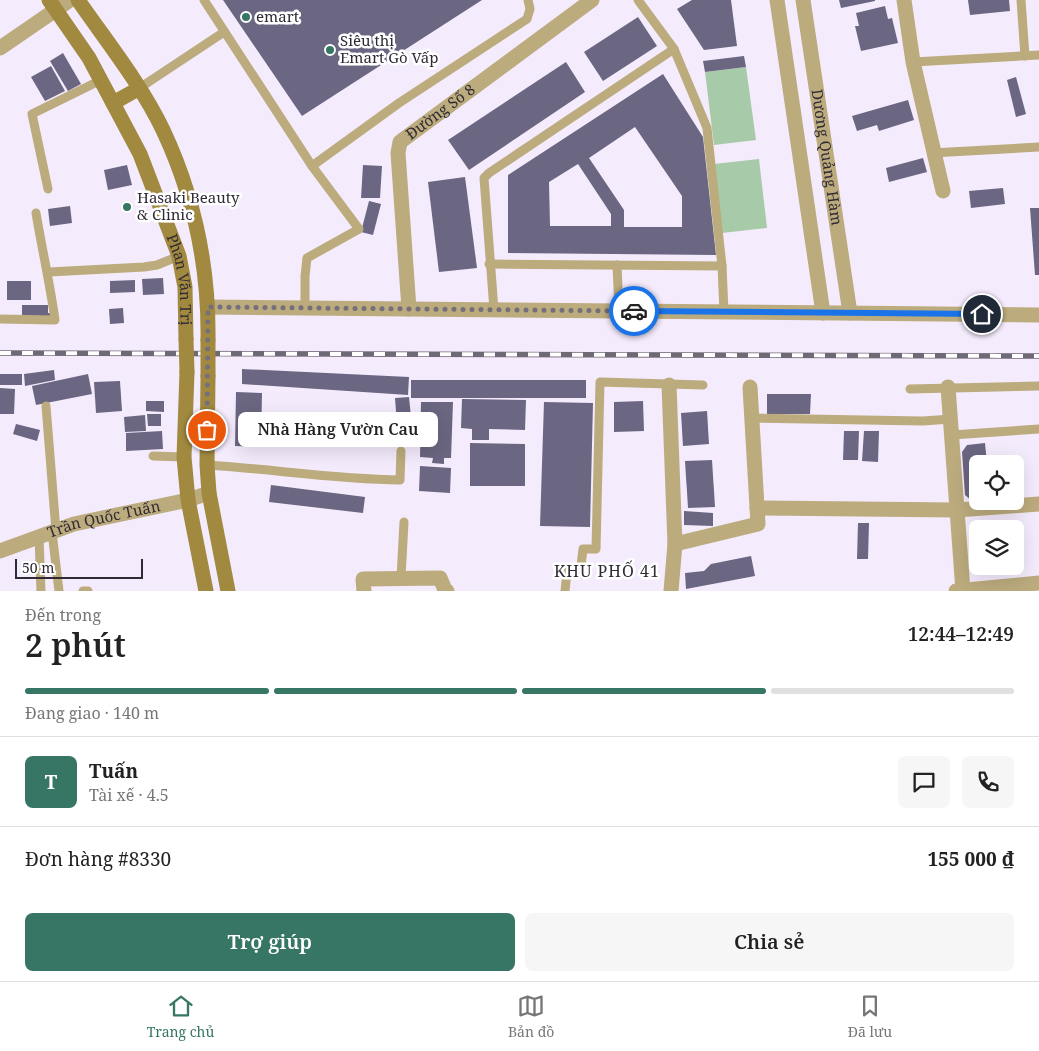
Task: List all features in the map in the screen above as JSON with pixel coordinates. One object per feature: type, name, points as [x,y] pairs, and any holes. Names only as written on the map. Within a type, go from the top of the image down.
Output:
[{"type":"main road","name":"Phan Văn Trị","points":[[78,0],[163,129],[178,167],[203,255],[208,307],[206,465],[209,493],[228,591]]},
{"type":"main road","name":"Phan Văn Trị","points":[[52,5],[89,58],[140,154],[179,256],[185,287],[187,372],[184,457],[188,500],[206,591]]},
{"type":"main road","points":[[113,103],[138,89]]},
{"type":"street","points":[[0,48],[52,5],[70,0]]},
{"type":"street","name":"Dương Quảng Hàm","points":[[777,0],[823,312]]},
{"type":"street","name":"Dương Quảng Hàm","points":[[803,0],[850,313]]},
{"type":"street","points":[[904,0],[912,62],[942,191]]},
{"type":"street","name":"Đường Số 8","points":[[409,309],[398,153],[400,142],[584,2]]},
{"type":"street","points":[[208,307],[1039,315]]},
{"type":"street","points":[[669,385],[674,544],[671,591]]},
{"type":"street","points":[[948,387],[961,591],[1039,583]]},
{"type":"street","points":[[674,544],[758,524],[750,388]]},
{"type":"street","name":"Trần Quốc Tuấn","points":[[0,551],[74,524],[188,500],[209,493]]},
{"type":"street","points":[[757,508],[957,510],[1039,504]]},
{"type":"street","points":[[364,591],[363,579],[401,578],[440,578],[447,591]]},
{"type":"lane","points":[[204,0],[312,166],[359,230],[307,258],[304,276],[305,308]]},
{"type":"lane","points":[[312,166],[399,103],[527,19],[530,9],[528,0]]},
{"type":"lane","points":[[638,0],[674,49],[707,128],[722,266],[724,312]]},
{"type":"lane","points":[[1021,0],[1025,56]]},
{"type":"lane","points":[[138,89],[224,32]]},
{"type":"lane","points":[[494,310],[484,178],[489,172],[674,49]]},
{"type":"lane","points":[[912,62],[1039,55]]},
{"type":"lane","points":[[48,189],[32,114],[101,80]]},
{"type":"lane","points":[[932,153],[1039,147]]},
{"type":"lane","points":[[0,319],[55,320],[49,272],[42,252],[36,213]]},
{"type":"lane","points":[[49,272],[144,267],[157,265],[179,256]]},
{"type":"lane","points":[[490,264],[722,266]]},
{"type":"lane","points":[[617,265],[619,311]]},
{"type":"lane","points":[[565,591],[567,572],[580,574],[583,549],[596,549],[600,382],[703,385]]},
{"type":"lane","points":[[910,389],[1039,386]]},
{"type":"lane","points":[[46,406],[49,533],[58,591]]},
{"type":"lane","points":[[751,418],[951,420]]},
{"type":"lane","points":[[952,435],[1039,429]]},
{"type":"lane","points":[[206,465],[269,469],[310,475],[400,480],[401,451]]},
{"type":"lane","points":[[153,456],[184,457]]},
{"type":"lane","points":[[401,578],[404,522]]},
{"type":"lane","points":[[41,591],[49,533]]},
{"type":"lane","points":[[83,591],[88,591]]},
{"type":"green space","points":[[746,67],[756,140],[714,145],[705,72]]},
{"type":"green space","points":[[759,159],[767,228],[722,233],[714,164]]},
{"type":"building","name":"Siêu thị Emart Gò Vấp","points":[[223,0],[482,0],[302,116]]},
{"type":"building","points":[[692,0],[731,0],[737,46],[704,50],[677,9]]},
{"type":"building","points":[[839,0],[875,0],[875,1],[841,8]]},
{"type":"building","points":[[968,0],[1009,0],[1010,11],[970,15]]},
{"type":"building","points":[[885,6],[888,19],[892,18],[898,43],[861,51],[855,26],[859,26],[856,13]]},
{"type":"building","points":[[638,17],[657,46],[603,81],[584,52]]},
{"type":"building","points":[[63,53],[81,84],[68,91],[50,61]]},
{"type":"building","points":[[744,56],[746,67],[705,72],[703,61]]},
{"type":"building","points":[[566,62],[585,92],[469,170],[448,140]]},
{"type":"building","points":[[51,66],[65,91],[45,101],[31,77]]},
{"type":"building","points":[[663,74],[703,137],[716,255],[508,253],[508,175]],"holes":[[[635,127],[682,196],[682,227],[624,227],[624,210],[589,158]],[[578,164],[611,214],[611,226],[550,226],[549,182]]]},
{"type":"building","points":[[1016,77],[1026,114],[1016,117],[1007,80]]},
{"type":"building","points":[[908,100],[914,120],[879,131],[877,125],[857,131],[852,116]]},
{"type":"building","points":[[923,158],[927,172],[889,182],[886,168]]},
{"type":"building","points":[[127,165],[132,185],[108,190],[104,170]]},
{"type":"building","points":[[363,165],[382,166],[380,198],[361,198]]},
{"type":"building","points":[[465,177],[477,268],[439,272],[428,182]]},
{"type":"building","points":[[1003,188],[1005,204],[971,208],[969,191]]},
{"type":"building","points":[[369,201],[381,204],[373,235],[361,232]]},
{"type":"building","points":[[70,206],[72,223],[50,226],[48,209]]},
{"type":"building","points":[[1030,208],[1039,208],[1039,275],[1035,275]]},
{"type":"building","points":[[163,278],[164,294],[143,295],[142,279]]},
{"type":"building","points":[[135,280],[135,292],[110,293],[110,281]]},
{"type":"building","points":[[7,281],[31,281],[31,300],[7,300]]},
{"type":"building","points":[[22,305],[48,305],[48,313],[55,313],[55,324],[22,323]]},
{"type":"building","points":[[123,308],[124,323],[110,324],[109,309]]},
{"type":"building","points":[[242,369],[409,377],[408,395],[242,384]]},
{"type":"building","points":[[54,370],[55,380],[25,386],[24,374]]},
{"type":"building","points":[[0,374],[22,374],[22,385],[0,385]]},
{"type":"building","points":[[88,374],[92,394],[36,405],[32,386]]},
{"type":"building","points":[[411,380],[586,380],[586,398],[411,398]]},
{"type":"building","points":[[120,381],[122,411],[96,413],[94,382]]},
{"type":"building","points":[[0,388],[15,389],[14,414],[0,414]]},
{"type":"building","points":[[236,392],[262,393],[261,447],[235,446]]},
{"type":"building","points":[[767,394],[811,394],[810,414],[767,414]]},
{"type":"building","points":[[409,397],[413,437],[398,438],[395,398]]},
{"type":"building","points":[[462,399],[526,400],[525,430],[489,429],[489,440],[472,440],[472,429],[461,428]]},
{"type":"building","points":[[146,401],[164,401],[164,412],[146,411]]},
{"type":"building","points":[[643,401],[644,431],[614,432],[614,402]]},
{"type":"building","points":[[421,402],[453,402],[451,458],[444,458],[444,464],[432,463],[433,458],[420,457]]},
{"type":"building","points":[[544,402],[593,403],[590,527],[540,526]]},
{"type":"building","points":[[707,411],[709,444],[683,446],[681,413]]},
{"type":"building","points":[[147,414],[161,414],[161,426],[148,426]]},
{"type":"building","points":[[145,415],[146,431],[125,432],[124,417]]},
{"type":"building","points":[[16,424],[40,430],[37,441],[13,434]]},
{"type":"building","points":[[162,431],[163,449],[126,451],[126,433]]},
{"type":"building","points":[[844,431],[859,431],[858,460],[843,460]]},
{"type":"building","points":[[864,431],[879,431],[878,462],[862,461]]},
{"type":"building","points":[[470,443],[525,444],[525,486],[470,486]]},
{"type":"building","points":[[985,443],[986,455],[969,455],[969,498],[965,495],[962,452],[967,445]]},
{"type":"building","points":[[712,460],[715,507],[688,508],[685,461]]},
{"type":"building","points":[[420,466],[451,468],[450,493],[419,491]]},
{"type":"building","points":[[271,485],[365,497],[363,513],[269,502]]},
{"type":"building","points":[[684,511],[713,513],[713,526],[684,525]]},
{"type":"building","points":[[858,523],[869,523],[868,559],[857,559]]},
{"type":"building","points":[[751,556],[755,576],[686,589],[685,573],[704,571],[711,564]]},
{"type":"railway","points":[[0,353],[1039,356]]},
{"type":"way so far","points":[[207,430],[208,307],[634,311]]},
{"type":"place","name":"emart","points":[[246,17]]},
{"type":"place","name":"Siêu thị Emart Gò Vấp","points":[[330,50]]},
{"type":"place","name":"Hasaki Beauty & Clinic","points":[[127,207]]},
{"type":"place","name":"Nhà Hàng Vườn Cau","points":[[207,430]]},
{"type":"district","name":"KHU PHỐ 41","points":[[607,571]]},
{"type":"route","points":[[634,311],[982,314]]}]
